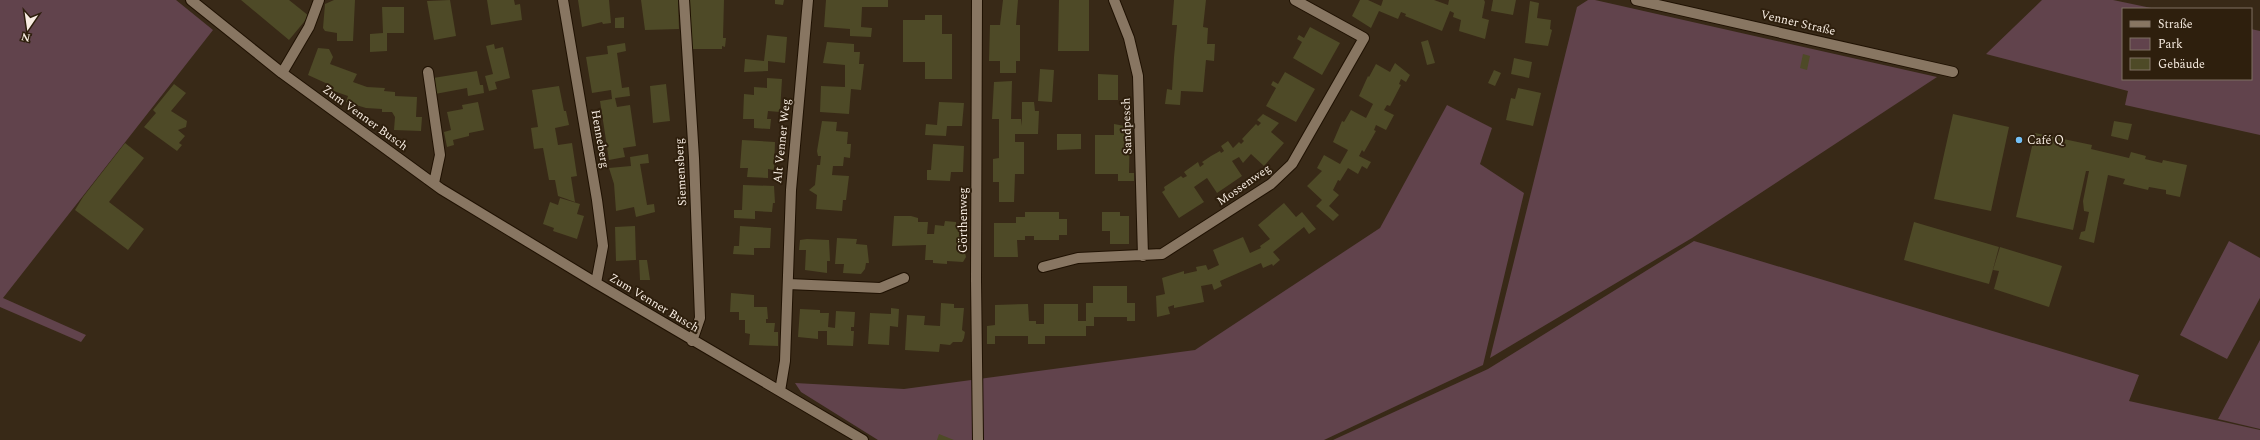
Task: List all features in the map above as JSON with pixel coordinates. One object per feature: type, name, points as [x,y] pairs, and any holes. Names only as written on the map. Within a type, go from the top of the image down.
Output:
[{"type":"street","name":"Zum Venner Busch","points":[[192,0],[282,73],[434,183],[692,341],[863,440]]},
{"type":"street","points":[[282,73],[309,27],[319,0]]},
{"type":"street","name":"Henneberg","points":[[563,0],[597,200],[602,246],[596,283]]},
{"type":"street","name":"Siemensberg","points":[[684,0],[694,158],[700,318],[692,341]]},
{"type":"street","name":"Alt Venner Weg","points":[[780,391],[785,361],[790,190],[808,0]]},
{"type":"street","name":"Görthenweg","points":[[977,0],[976,280],[978,440]]},
{"type":"street","name":"Sandpesch","points":[[1114,0],[1129,38],[1138,76],[1143,256]]},
{"type":"street","name":"Mossenweg","points":[[1043,267],[1078,258],[1162,254],[1271,184],[1292,164],[1364,38],[1295,0]]},
{"type":"street","name":"Venner Straße","points":[[1636,0],[1953,72]]},
{"type":"street","points":[[428,72],[440,155],[434,183]]},
{"type":"street","points":[[788,284],[880,288],[904,278]]},
{"type":"green space","points":[[0,0],[176,0],[213,30],[3,298],[86,335],[81,342],[0,307]]},
{"type":"green space","points":[[1588,0],[1595,0],[1937,77],[1692,238],[1490,358],[1577,7]]},
{"type":"green space","points":[[2042,0],[2113,0],[2151,8],[2122,8],[2122,80],[2252,80],[2252,29],[2260,31],[2260,135],[2125,105],[2128,91],[1986,54]]},
{"type":"green space","points":[[1447,105],[1492,128],[1480,164],[1524,193],[1483,365],[1324,440],[878,440],[801,392],[795,383],[904,389],[1195,350],[1380,228]]},
{"type":"green space","points":[[1694,241],[2139,375],[2129,401],[2260,430],[2260,440],[1333,440],[1488,369]]},
{"type":"green space","points":[[2229,241],[2260,258],[2260,298],[2227,359],[2180,335]]},
{"type":"green space","points":[[2260,340],[2260,429],[2218,419]]},
{"type":"building","points":[[241,0],[289,0],[309,16],[289,40]]},
{"type":"building","points":[[334,0],[355,0],[353,41],[337,41],[337,33],[325,31],[323,28],[325,4]]},
{"type":"building","points":[[450,0],[456,36],[434,40],[427,1]]},
{"type":"building","points":[[487,0],[514,0],[515,5],[520,4],[522,20],[491,25]]},
{"type":"building","points":[[578,0],[609,0],[611,23],[603,24],[602,22],[582,27]]},
{"type":"building","points":[[641,0],[678,0],[679,29],[645,30]]},
{"type":"building","points":[[690,0],[724,0],[723,38],[726,38],[725,47],[722,46],[722,49],[692,49]]},
{"type":"building","points":[[775,0],[784,0],[783,5],[775,4]]},
{"type":"building","points":[[826,0],[888,0],[888,7],[862,7],[861,27],[872,28],[871,37],[850,36],[850,29],[824,27]]},
{"type":"building","points":[[1003,0],[1018,0],[1016,25],[1020,25],[1020,61],[1016,61],[1016,73],[1000,73],[1000,61],[989,61],[990,25],[1000,25]]},
{"type":"building","points":[[1059,0],[1089,0],[1089,51],[1058,51]]},
{"type":"building","points":[[1174,0],[1206,0],[1203,27],[1208,28],[1207,44],[1215,44],[1214,61],[1206,60],[1203,92],[1181,91],[1180,105],[1165,104],[1167,89],[1172,90],[1177,25],[1172,25]]},
{"type":"building","points":[[1360,0],[1368,0],[1381,6],[1383,0],[1434,0],[1448,5],[1449,0],[1484,0],[1485,2],[1482,18],[1489,20],[1485,39],[1459,31],[1461,20],[1453,17],[1454,13],[1450,11],[1442,31],[1405,16],[1406,14],[1401,12],[1398,19],[1379,11],[1371,28],[1352,16]]},
{"type":"building","points":[[1493,0],[1516,0],[1513,15],[1491,11]]},
{"type":"building","points":[[1530,1],[1539,3],[1537,18],[1551,20],[1550,29],[1552,30],[1548,46],[1525,43]]},
{"type":"building","points":[[382,7],[404,7],[404,33],[387,33],[387,51],[370,52],[370,34],[383,33]]},
{"type":"building","points":[[925,15],[942,15],[942,34],[952,34],[952,79],[925,79],[925,62],[903,62],[903,20],[925,20]]},
{"type":"building","points":[[624,17],[624,28],[615,28],[615,18]]},
{"type":"building","points":[[1310,27],[1340,43],[1322,75],[1293,58],[1302,42],[1297,39],[1299,35],[1304,38]]},
{"type":"building","points":[[767,35],[787,37],[785,63],[768,61],[768,71],[744,72],[745,59],[764,61]]},
{"type":"building","points":[[1428,40],[1435,63],[1427,65],[1421,42]]},
{"type":"building","points":[[827,42],[854,44],[854,52],[860,52],[859,64],[864,64],[861,90],[851,89],[849,114],[820,112],[821,86],[845,87],[845,65],[823,63]]},
{"type":"building","points":[[625,43],[626,51],[617,53],[622,88],[629,87],[630,96],[615,98],[617,107],[630,105],[636,146],[623,148],[625,157],[609,160],[600,101],[612,99],[611,90],[592,93],[586,57],[608,54],[607,46]]},
{"type":"building","points":[[494,44],[495,49],[503,47],[510,78],[495,82],[497,89],[489,91],[485,76],[493,74],[486,46]]},
{"type":"building","points":[[318,48],[329,49],[333,57],[330,64],[357,74],[353,82],[367,87],[385,88],[384,91],[395,92],[395,96],[417,97],[416,117],[422,117],[421,131],[394,130],[395,117],[392,112],[382,112],[382,109],[366,108],[346,102],[348,96],[328,89],[330,85],[308,75]]},
{"type":"building","points":[[1803,54],[1810,56],[1807,70],[1800,68]]},
{"type":"building","points":[[1514,58],[1532,62],[1529,78],[1511,74]]},
{"type":"building","points":[[1395,63],[1410,75],[1406,82],[1401,79],[1399,84],[1401,85],[1390,106],[1387,105],[1384,110],[1394,115],[1386,130],[1376,125],[1374,130],[1376,131],[1364,152],[1362,150],[1359,156],[1371,162],[1367,169],[1362,166],[1358,174],[1348,168],[1340,181],[1338,180],[1333,190],[1339,195],[1329,206],[1339,215],[1333,221],[1316,206],[1322,200],[1307,186],[1322,171],[1317,168],[1324,155],[1340,164],[1348,150],[1333,142],[1342,121],[1344,122],[1351,110],[1366,118],[1373,104],[1359,96],[1368,76],[1369,77],[1376,64],[1390,72]]},
{"type":"building","points":[[1040,69],[1054,70],[1052,102],[1038,101]]},
{"type":"building","points":[[1494,70],[1501,73],[1495,86],[1488,83]]},
{"type":"building","points":[[477,71],[480,85],[483,85],[484,93],[468,96],[467,88],[435,94],[433,78]]},
{"type":"building","points":[[1285,72],[1315,89],[1296,122],[1266,106],[1276,88],[1271,85],[1273,81],[1278,84]]},
{"type":"building","points":[[1098,74],[1118,75],[1118,100],[1098,100]]},
{"type":"building","points":[[767,78],[782,79],[780,112],[768,111],[767,119],[771,119],[770,129],[754,128],[754,119],[743,119],[744,94],[754,95],[754,87],[767,88]]},
{"type":"building","points":[[1012,81],[1011,119],[1021,119],[1022,126],[1022,102],[1034,102],[1035,111],[1039,111],[1038,134],[1015,134],[1015,142],[1024,142],[1024,174],[1015,174],[1014,202],[999,202],[999,182],[993,182],[993,159],[999,158],[999,119],[992,119],[994,82]]},
{"type":"building","points":[[174,84],[186,93],[171,111],[187,121],[186,127],[178,130],[185,136],[179,143],[182,145],[177,151],[144,127],[156,113],[153,110]]},
{"type":"building","points":[[666,84],[670,121],[653,123],[650,86]]},
{"type":"building","points":[[559,86],[564,111],[566,111],[569,125],[555,128],[558,145],[572,143],[577,176],[571,177],[575,202],[558,196],[555,180],[549,180],[543,148],[534,149],[531,128],[538,127],[532,90]]},
{"type":"building","points":[[1518,88],[1541,93],[1533,126],[1506,120],[1511,98],[1515,99]]},
{"type":"building","points":[[478,102],[484,130],[469,133],[469,136],[453,140],[454,145],[447,147],[444,132],[451,130],[447,112],[463,109],[462,105]]},
{"type":"building","points":[[939,102],[964,103],[962,126],[947,126],[946,136],[925,135],[926,124],[937,125]]},
{"type":"building","points":[[1263,114],[1279,123],[1271,132],[1284,143],[1264,166],[1251,154],[1243,163],[1239,157],[1232,161],[1242,176],[1217,193],[1207,178],[1194,187],[1204,202],[1179,218],[1162,192],[1165,190],[1164,187],[1181,176],[1183,178],[1187,176],[1184,172],[1198,162],[1200,167],[1204,164],[1202,162],[1211,156],[1220,151],[1221,153],[1224,151],[1221,146],[1228,141],[1233,148],[1239,142],[1241,144],[1244,141],[1242,139],[1256,124],[1258,126],[1261,123],[1257,120]]},
{"type":"building","points":[[1953,114],[2009,127],[1991,211],[1934,199]]},
{"type":"building","points":[[822,121],[837,122],[836,131],[848,132],[847,144],[851,144],[850,158],[844,157],[843,166],[833,166],[832,175],[849,176],[846,200],[843,200],[842,211],[816,209],[817,195],[809,190],[815,185],[817,165],[820,165],[821,156],[818,156],[817,151]]},
{"type":"building","points":[[2114,121],[2132,124],[2128,140],[2111,136]]},
{"type":"building","points":[[1114,124],[1130,127],[1129,173],[1134,173],[1134,181],[1118,181],[1118,174],[1095,174],[1095,135],[1114,135]]},
{"type":"building","points":[[2035,133],[2092,145],[2091,149],[2129,158],[2131,152],[2146,156],[2145,159],[2162,163],[2163,160],[2187,165],[2180,197],[2166,194],[2166,190],[2149,187],[2148,190],[2123,184],[2125,179],[2108,175],[2094,243],[2079,239],[2081,232],[2085,231],[2089,212],[2084,211],[2083,201],[2089,171],[2086,171],[2073,230],[2016,217]]},
{"type":"building","points":[[1057,134],[1081,134],[1081,149],[1057,150]]},
{"type":"building","points":[[742,140],[775,142],[774,170],[768,169],[768,178],[747,177],[748,168],[740,168]]},
{"type":"building","points":[[125,143],[144,158],[109,202],[144,229],[128,250],[75,210],[83,197]]},
{"type":"building","points":[[933,144],[964,146],[963,172],[951,172],[950,181],[927,180],[927,170],[931,170]]},
{"type":"building","points":[[648,154],[649,163],[640,164],[647,205],[654,204],[655,212],[636,217],[634,207],[616,211],[614,184],[609,168],[631,166],[630,157]]},
{"type":"building","points":[[743,185],[774,186],[775,203],[773,203],[772,212],[755,211],[755,219],[734,218],[734,210],[742,210]]},
{"type":"building","points":[[560,198],[580,204],[577,214],[584,216],[577,239],[553,231],[554,228],[543,224],[550,202],[558,205]]},
{"type":"building","points":[[1284,203],[1296,217],[1302,212],[1316,229],[1309,234],[1304,227],[1273,252],[1280,260],[1273,266],[1272,264],[1263,268],[1261,263],[1220,281],[1222,286],[1214,290],[1212,284],[1201,286],[1204,302],[1174,308],[1174,305],[1168,307],[1170,314],[1157,317],[1156,296],[1165,294],[1162,278],[1184,271],[1184,274],[1197,271],[1196,267],[1206,265],[1208,270],[1219,265],[1213,250],[1243,237],[1250,253],[1261,248],[1260,246],[1270,239],[1258,225]]},
{"type":"building","points":[[1025,212],[1059,212],[1059,219],[1067,219],[1067,235],[1059,235],[1059,240],[1034,240],[1034,236],[1025,236],[1025,240],[1017,240],[1018,257],[994,257],[994,223],[1016,223],[1016,217],[1025,217]]},
{"type":"building","points":[[1102,212],[1120,212],[1120,216],[1129,216],[1129,244],[1110,244],[1110,231],[1102,231]]},
{"type":"building","points":[[894,216],[911,216],[918,218],[918,222],[928,222],[927,234],[934,234],[935,225],[944,226],[945,221],[956,222],[956,226],[965,227],[964,249],[966,257],[963,262],[947,261],[947,264],[933,263],[933,260],[925,260],[926,245],[892,246]]},
{"type":"building","points":[[1914,222],[1999,247],[1989,284],[1904,260]]},
{"type":"building","points":[[635,226],[636,260],[616,261],[615,227]]},
{"type":"building","points":[[740,226],[771,228],[770,248],[754,248],[754,255],[733,254],[734,246],[739,246]]},
{"type":"building","points":[[837,238],[857,239],[856,244],[867,245],[869,263],[866,263],[865,269],[861,274],[843,273],[844,264],[835,264]]},
{"type":"building","points":[[800,240],[829,240],[830,261],[827,261],[827,273],[805,270],[806,250],[799,250]]},
{"type":"building","points":[[2000,247],[2062,266],[2049,307],[1994,289],[1999,271],[1993,270]]},
{"type":"building","points":[[639,260],[647,260],[650,280],[640,280]]},
{"type":"building","points":[[1093,286],[1127,286],[1127,303],[1135,303],[1135,321],[1127,321],[1127,317],[1094,317],[1094,326],[1086,326],[1086,336],[1045,336],[1045,344],[1028,344],[1028,336],[995,336],[995,344],[987,344],[987,326],[995,325],[995,305],[1028,304],[1029,321],[1036,321],[1036,324],[1044,324],[1044,304],[1078,304],[1078,321],[1086,321],[1086,303],[1093,303]]},
{"type":"building","points":[[731,293],[754,295],[754,307],[767,307],[768,319],[766,319],[766,323],[775,323],[774,332],[778,332],[778,346],[749,345],[750,334],[745,333],[745,320],[739,320],[739,312],[730,312]]},
{"type":"building","points":[[941,303],[954,304],[954,308],[964,308],[962,330],[965,332],[962,342],[953,342],[950,345],[940,344],[939,352],[905,350],[907,315],[925,316],[924,325],[940,326]]},
{"type":"building","points":[[891,308],[899,309],[898,327],[890,326],[889,345],[868,344],[870,313],[891,314]]},
{"type":"building","points":[[800,309],[820,310],[820,313],[829,313],[828,327],[835,328],[836,311],[855,312],[854,327],[851,327],[851,331],[854,331],[853,346],[827,345],[827,331],[818,331],[818,339],[798,337]]},
{"type":"building","points":[[939,434],[954,440],[937,440]]},
{"type":"place","name":"Café Q","points":[[2019,140]]}]
